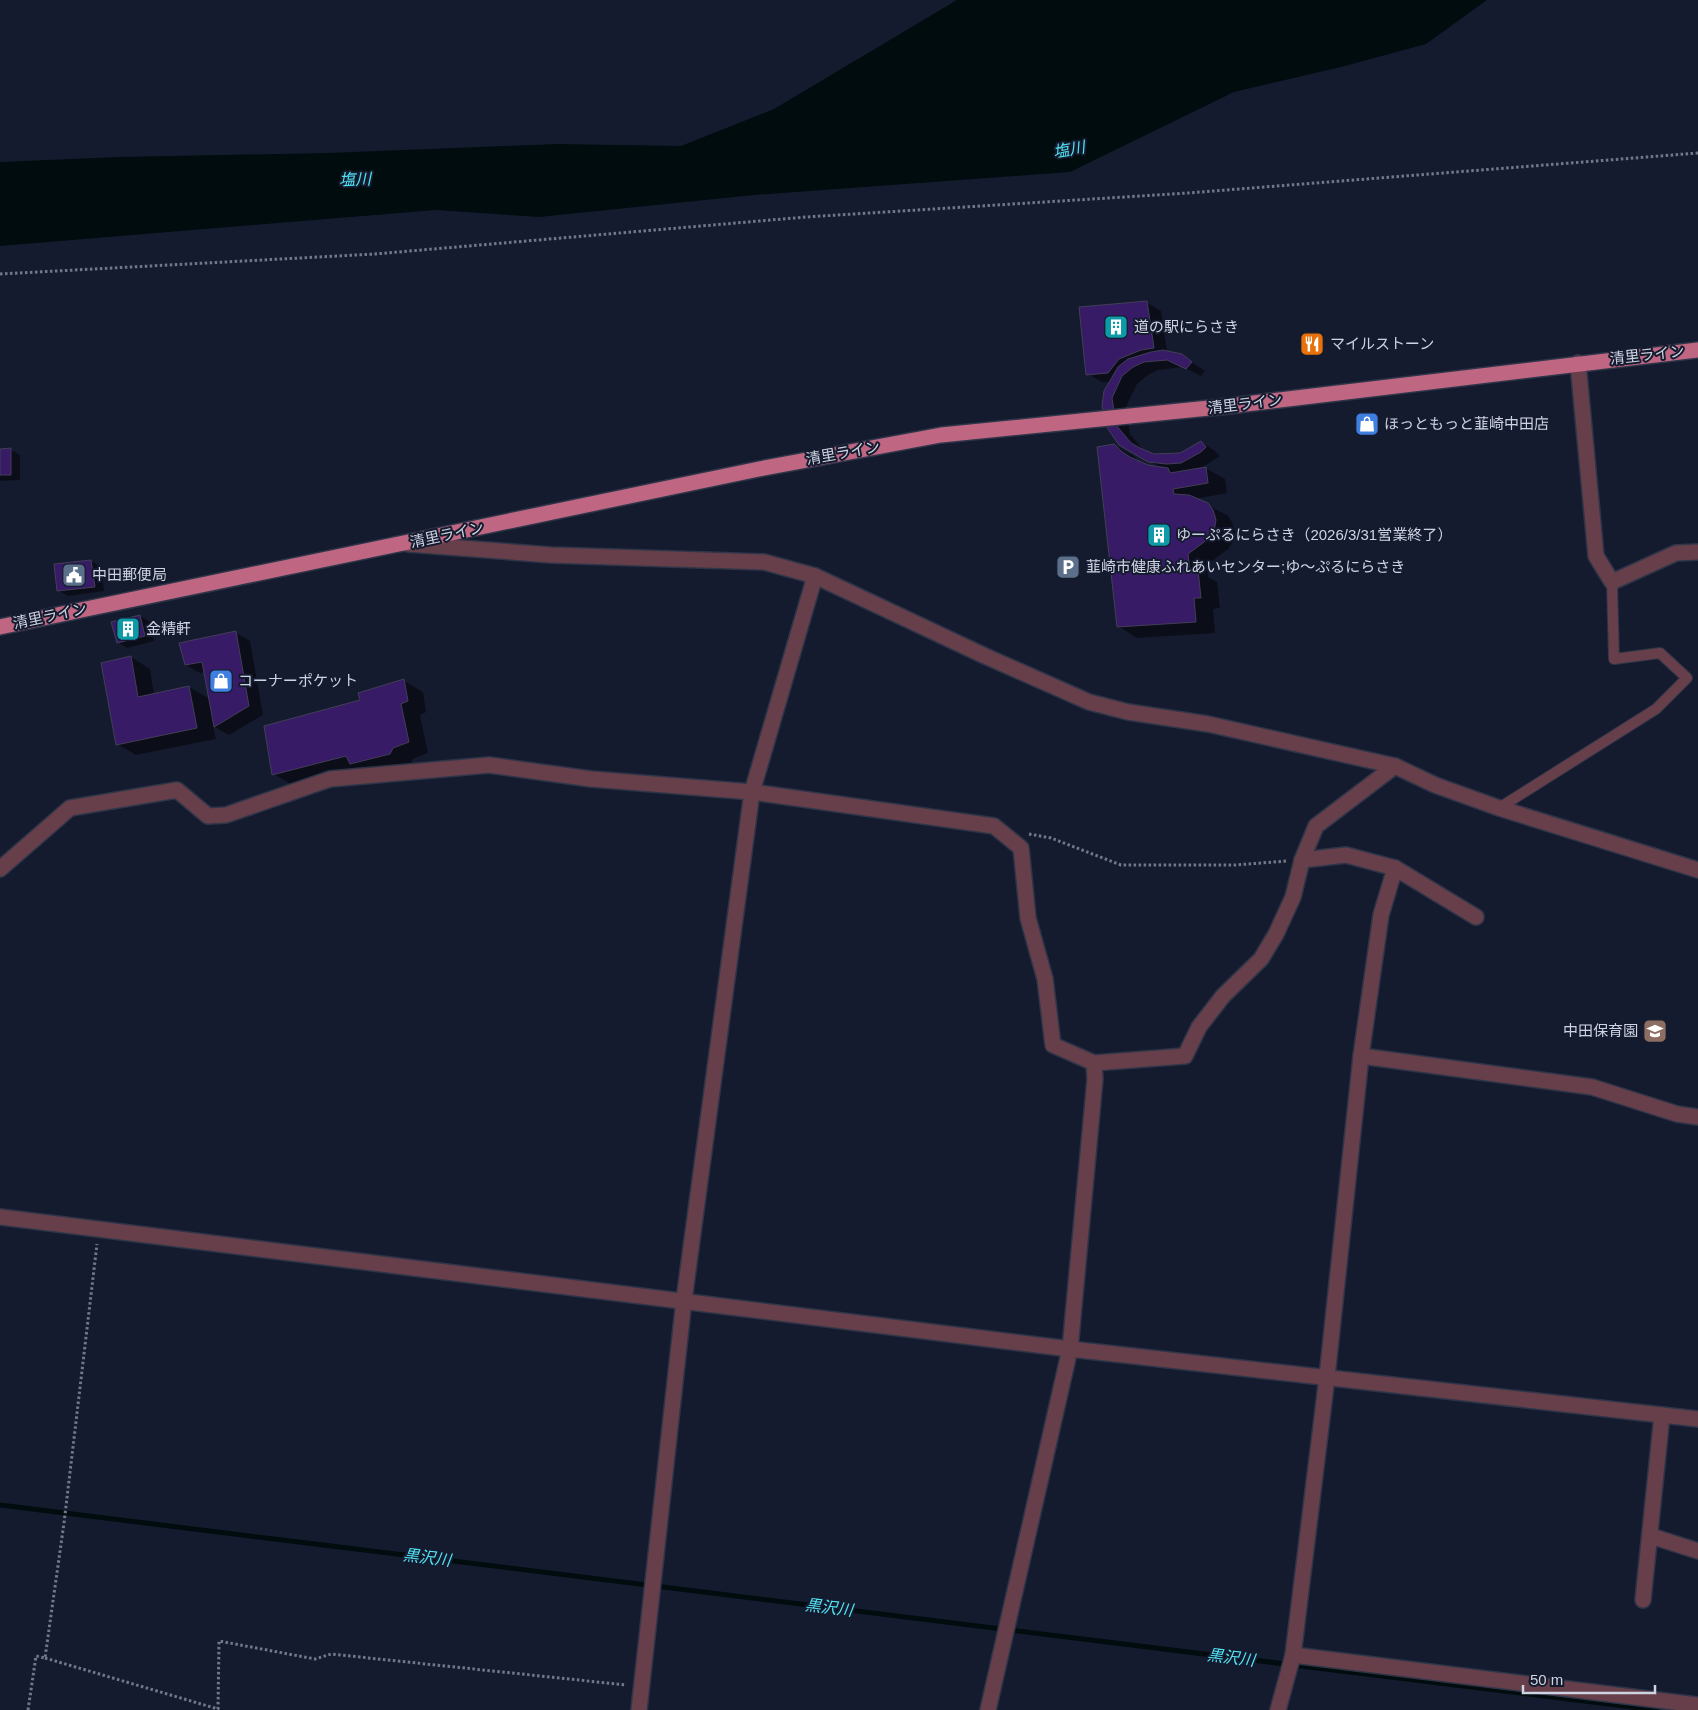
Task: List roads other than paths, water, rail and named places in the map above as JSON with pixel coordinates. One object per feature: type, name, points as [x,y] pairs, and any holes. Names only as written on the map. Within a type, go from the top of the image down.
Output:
[{"type":"highway","name":"清里ライン","points":[[0,627],[759,469],[941,436],[1229,406],[1698,350]]},
{"type":"street","points":[[1578,363],[1596,556],[1612,582],[1676,553],[1698,552]]},
{"type":"street","points":[[404,544],[551,555],[764,562],[815,576],[985,656],[1089,702],[1128,712],[1208,724],[1395,766],[1435,785],[1499,808],[1698,870]]},
{"type":"street","points":[[639,1710],[684,1300],[752,792],[815,576]]},
{"type":"street","points":[[0,868],[70,808],[177,790],[208,816],[226,815],[330,779],[489,765],[591,779],[752,792],[994,826],[1021,848],[1028,918],[1045,979],[1053,1045],[1094,1063],[1185,1056],[1199,1027],[1223,996],[1262,959],[1276,934],[1292,897],[1302,860],[1316,826],[1395,766]]},
{"type":"street","points":[[1302,860],[1346,855],[1395,868],[1476,918]]},
{"type":"street","points":[[1278,1710],[1293,1654],[1361,1056],[1381,916],[1395,868]]},
{"type":"street","points":[[1361,1056],[1592,1087],[1678,1114],[1698,1117]]},
{"type":"street","points":[[988,1710],[1070,1348],[1095,1079],[1094,1063]]},
{"type":"street","points":[[0,1217],[1070,1348],[1698,1419]]},
{"type":"street","points":[[1643,1600],[1662,1415]]},
{"type":"street","points":[[1651,1536],[1698,1551]]},
{"type":"street","points":[[1293,1654],[1698,1705]]},
{"type":"lane","points":[[1499,808],[1656,709],[1687,678],[1660,653],[1614,659],[1612,582]]},
{"type":"water","name":"塩川","points":[[957,0],[1487,0],[1426,44],[1341,67],[1234,92],[1070,172],[754,195],[539,217],[436,210],[0,246],[0,162],[118,157],[328,153],[557,144],[681,146],[774,109]]},
{"type":"waterway","name":"黒沢川","points":[[0,1505],[1657,1710]]},
{"type":"place","name":"道の駅にらさき","points":[[1116,327]]},
{"type":"place","name":"マイルストーン","points":[[1312,344]]},
{"type":"place","name":"ほっともっと韮崎中田店","points":[[1367,424]]},
{"type":"place","name":"ゆーぷるにらさき（2026/3/31営業終了）","points":[[1159,535]]},
{"type":"place","name":"韮崎市健康ふれあいセンター;ゆ～ぷるにらさき","points":[[1068,567]]},
{"type":"place","name":"中田郵便局","points":[[74,575]]},
{"type":"place","name":"金精軒","points":[[128,629]]},
{"type":"place","name":"コーナーポケット","points":[[221,681]]},
{"type":"place","name":"中田保育園","points":[[1655,1031]]}]
